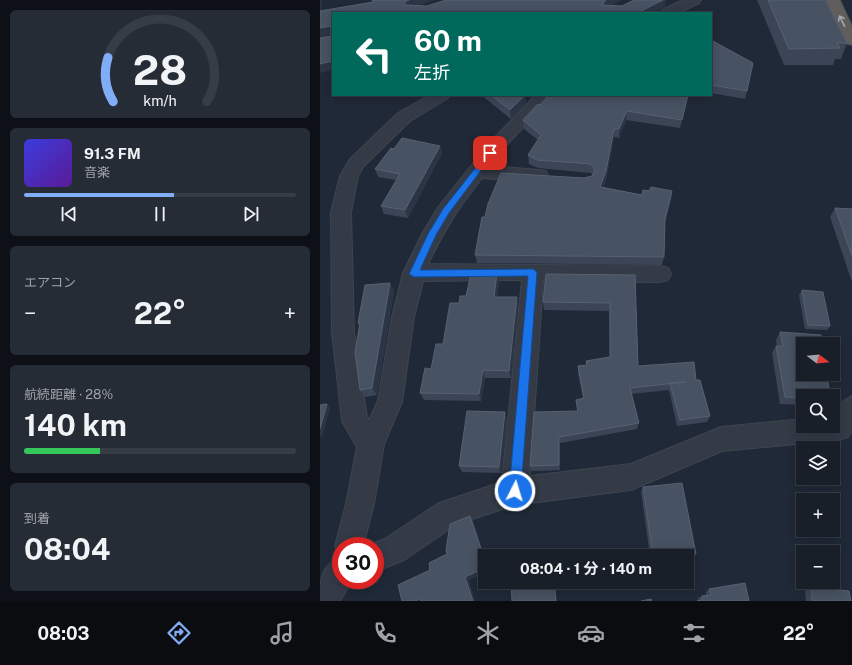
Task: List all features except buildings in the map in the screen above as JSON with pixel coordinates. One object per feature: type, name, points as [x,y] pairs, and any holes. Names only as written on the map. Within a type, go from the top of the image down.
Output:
[{"type":"highway","points":[[833,0],[852,41]]},
{"type":"street","points":[[669,12],[694,0]]},
{"type":"street","points":[[371,444],[355,421],[343,332],[341,212],[349,176],[356,163],[404,117],[440,96]]},
{"type":"street","points":[[351,537],[360,504],[371,444],[390,402],[403,317],[414,274],[432,234],[446,211],[497,145],[544,96]]},
{"type":"street","points":[[476,171],[553,177]]},
{"type":"street","points":[[414,274],[533,272],[660,274]]},
{"type":"street","points":[[515,491],[533,272]]},
{"type":"street","points":[[384,554],[394,550],[450,513],[515,491],[630,477],[721,439],[839,428],[852,408]]},
{"type":"street","points":[[323,601],[332,586]]},
{"type":"route","points":[[490,153],[446,211],[432,234],[414,274],[533,272],[515,491]]}]
